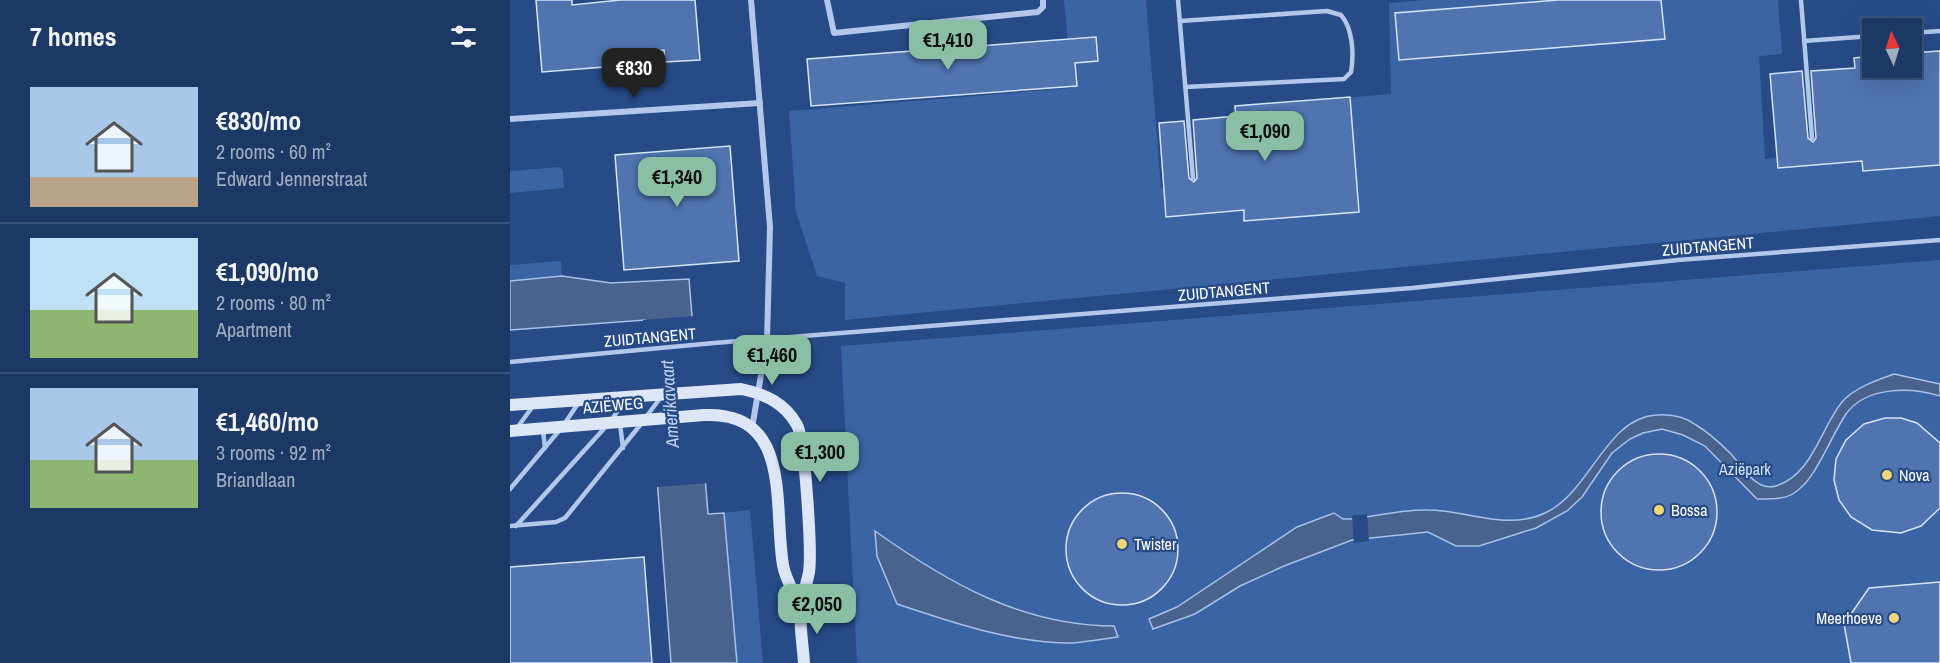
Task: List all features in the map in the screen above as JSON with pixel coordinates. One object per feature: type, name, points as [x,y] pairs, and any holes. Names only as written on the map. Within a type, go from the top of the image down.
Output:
[{"type":"street","points":[[751,0],[770,227],[767,339],[752,428],[761,435],[773,457],[783,567],[801,608]]},
{"type":"street","points":[[827,0],[834,33],[1038,12],[1043,7],[1043,0]]},
{"type":"street","points":[[510,119],[760,102]]},
{"type":"street","name":"AZIËWEG","points":[[510,405],[703,390],[758,392]]},
{"type":"street","points":[[758,392],[773,399],[787,410],[798,427],[804,453],[810,569],[801,608],[804,663]]},
{"type":"street","name":"AZIËWEG","points":[[512,432],[646,417],[720,414],[738,419],[752,428]]},
{"type":"lane","points":[[1178,0],[1193,178]]},
{"type":"lane","points":[[1801,0],[1812,138]]},
{"type":"lane","points":[[1180,21],[1327,11],[1341,15],[1350,31],[1351,72],[1344,79],[1185,87]]},
{"type":"lane","points":[[1922,32],[1940,31]]},
{"type":"lane","points":[[1804,41],[1862,37]]},
{"type":"lane","name":"ZUIDTANGENT","points":[[510,362],[699,344],[1400,289],[1678,260],[1940,240]]},
{"type":"lane","points":[[513,526],[556,522],[565,518],[623,448],[663,394]]},
{"type":"lane","points":[[513,526],[592,442],[615,422],[627,397]]},
{"type":"lane","points":[[510,489],[563,426],[581,400]]},
{"type":"lane","points":[[512,432],[534,404]]},
{"type":"lane","points":[[615,422],[623,448]]},
{"type":"lane","points":[[590,423],[592,442]]},
{"type":"lane","points":[[543,428],[545,448]]},
{"type":"green space","points":[[1064,0],[1146,0],[1161,188],[1237,182],[1233,107],[1391,94],[1389,3],[1426,0],[1778,0],[1782,54],[1759,56],[1765,159],[1860,147],[1870,78],[1922,78],[1922,53],[1940,51],[1940,216],[845,320],[845,283],[817,276],[796,212],[789,111],[1072,88]]},
{"type":"green space","points":[[559,167],[563,170],[564,188],[510,193],[510,171]]},
{"type":"green space","name":"Aziëpark","points":[[1940,260],[1940,663],[857,663],[841,346]]},
{"type":"green space","points":[[561,261],[562,276],[510,281],[510,265]]},
{"type":"green space","points":[[750,510],[763,663],[737,663],[724,513]]},
{"type":"water","name":"Amerikavaart","points":[[562,276],[611,283],[689,279],[708,514],[724,513],[737,663],[671,663],[645,320],[510,330],[510,281]]},
{"type":"water","points":[[1894,374],[1940,384],[1940,396],[1903,390],[1865,398],[1846,414],[1809,479],[1788,496],[1757,499],[1705,446],[1683,435],[1662,429],[1643,433],[1630,439],[1612,453],[1582,497],[1567,511],[1536,528],[1479,546],[1456,546],[1428,532],[1352,540],[1240,586],[1195,614],[1153,629],[1149,619],[1177,607],[1297,527],[1334,513],[1343,519],[1352,519],[1428,510],[1516,520],[1545,513],[1561,503],[1574,490],[1624,428],[1639,419],[1657,415],[1678,417],[1692,422],[1723,446],[1756,482],[1769,487],[1776,486],[1799,472],[1815,450],[1834,413],[1847,397],[1866,385]]},
{"type":"water","points":[[875,531],[930,568],[988,598],[1018,610],[1049,618],[1081,624],[1114,626],[1118,637],[1072,643],[1027,640],[983,631],[897,604],[877,556]]},
{"type":"pier","points":[[696,316],[709,483],[656,487],[643,320]]},
{"type":"pier","points":[[1367,514],[1369,541],[1354,543],[1352,516]]},
{"type":"building","points":[[536,0],[572,0],[572,5],[620,0],[695,0],[700,60],[665,62],[664,50],[616,56],[617,66],[542,72]]},
{"type":"building","points":[[1558,0],[1661,0],[1665,39],[1399,60],[1395,13]]},
{"type":"building","points":[[1096,37],[1098,61],[1075,63],[1077,86],[811,106],[807,59]]},
{"type":"building","points":[[1940,51],[1940,165],[1863,171],[1862,161],[1778,168],[1770,74],[1802,71],[1808,138],[1813,142],[1816,138],[1811,71],[1855,68],[1854,58],[1862,57],[1862,78],[1922,78],[1922,52]]},
{"type":"building","points":[[1350,97],[1359,212],[1244,221],[1244,210],[1166,217],[1159,123],[1184,121],[1189,178],[1194,182],[1197,178],[1193,120],[1236,116],[1235,106]]},
{"type":"building","points":[[730,146],[739,261],[624,270],[615,155]]},
{"type":"building","name":"Nova","points":[[1885,418],[1901,418],[1917,423],[1940,443],[1940,508],[1921,526],[1901,533],[1872,530],[1851,517],[1839,500],[1834,480],[1836,459],[1846,440],[1864,424]]},
{"type":"building","name":"Bossa","points":[[1659,454],[1681,458],[1700,471],[1713,490],[1717,512],[1713,534],[1700,553],[1681,566],[1659,570],[1637,566],[1618,553],[1605,534],[1601,512],[1605,490],[1618,471],[1637,458]]},
{"type":"building","name":"Twister","points":[[1122,493],[1144,497],[1162,509],[1174,527],[1178,549],[1174,571],[1162,589],[1144,601],[1122,605],[1100,601],[1082,589],[1070,571],[1066,549],[1070,527],[1082,509],[1100,497]]},
{"type":"building","points":[[644,557],[652,663],[510,663],[510,567]]},
{"type":"building","name":"Meerhoeve","points":[[1940,582],[1940,663],[1851,663],[1844,624],[1869,588]]},
{"type":"place","name":"Nova","points":[[1887,475]]},
{"type":"place","name":"Bossa","points":[[1659,510]]},
{"type":"place","name":"Twister","points":[[1122,544]]},
{"type":"place","name":"Meerhoeve","points":[[1894,618]]}]
